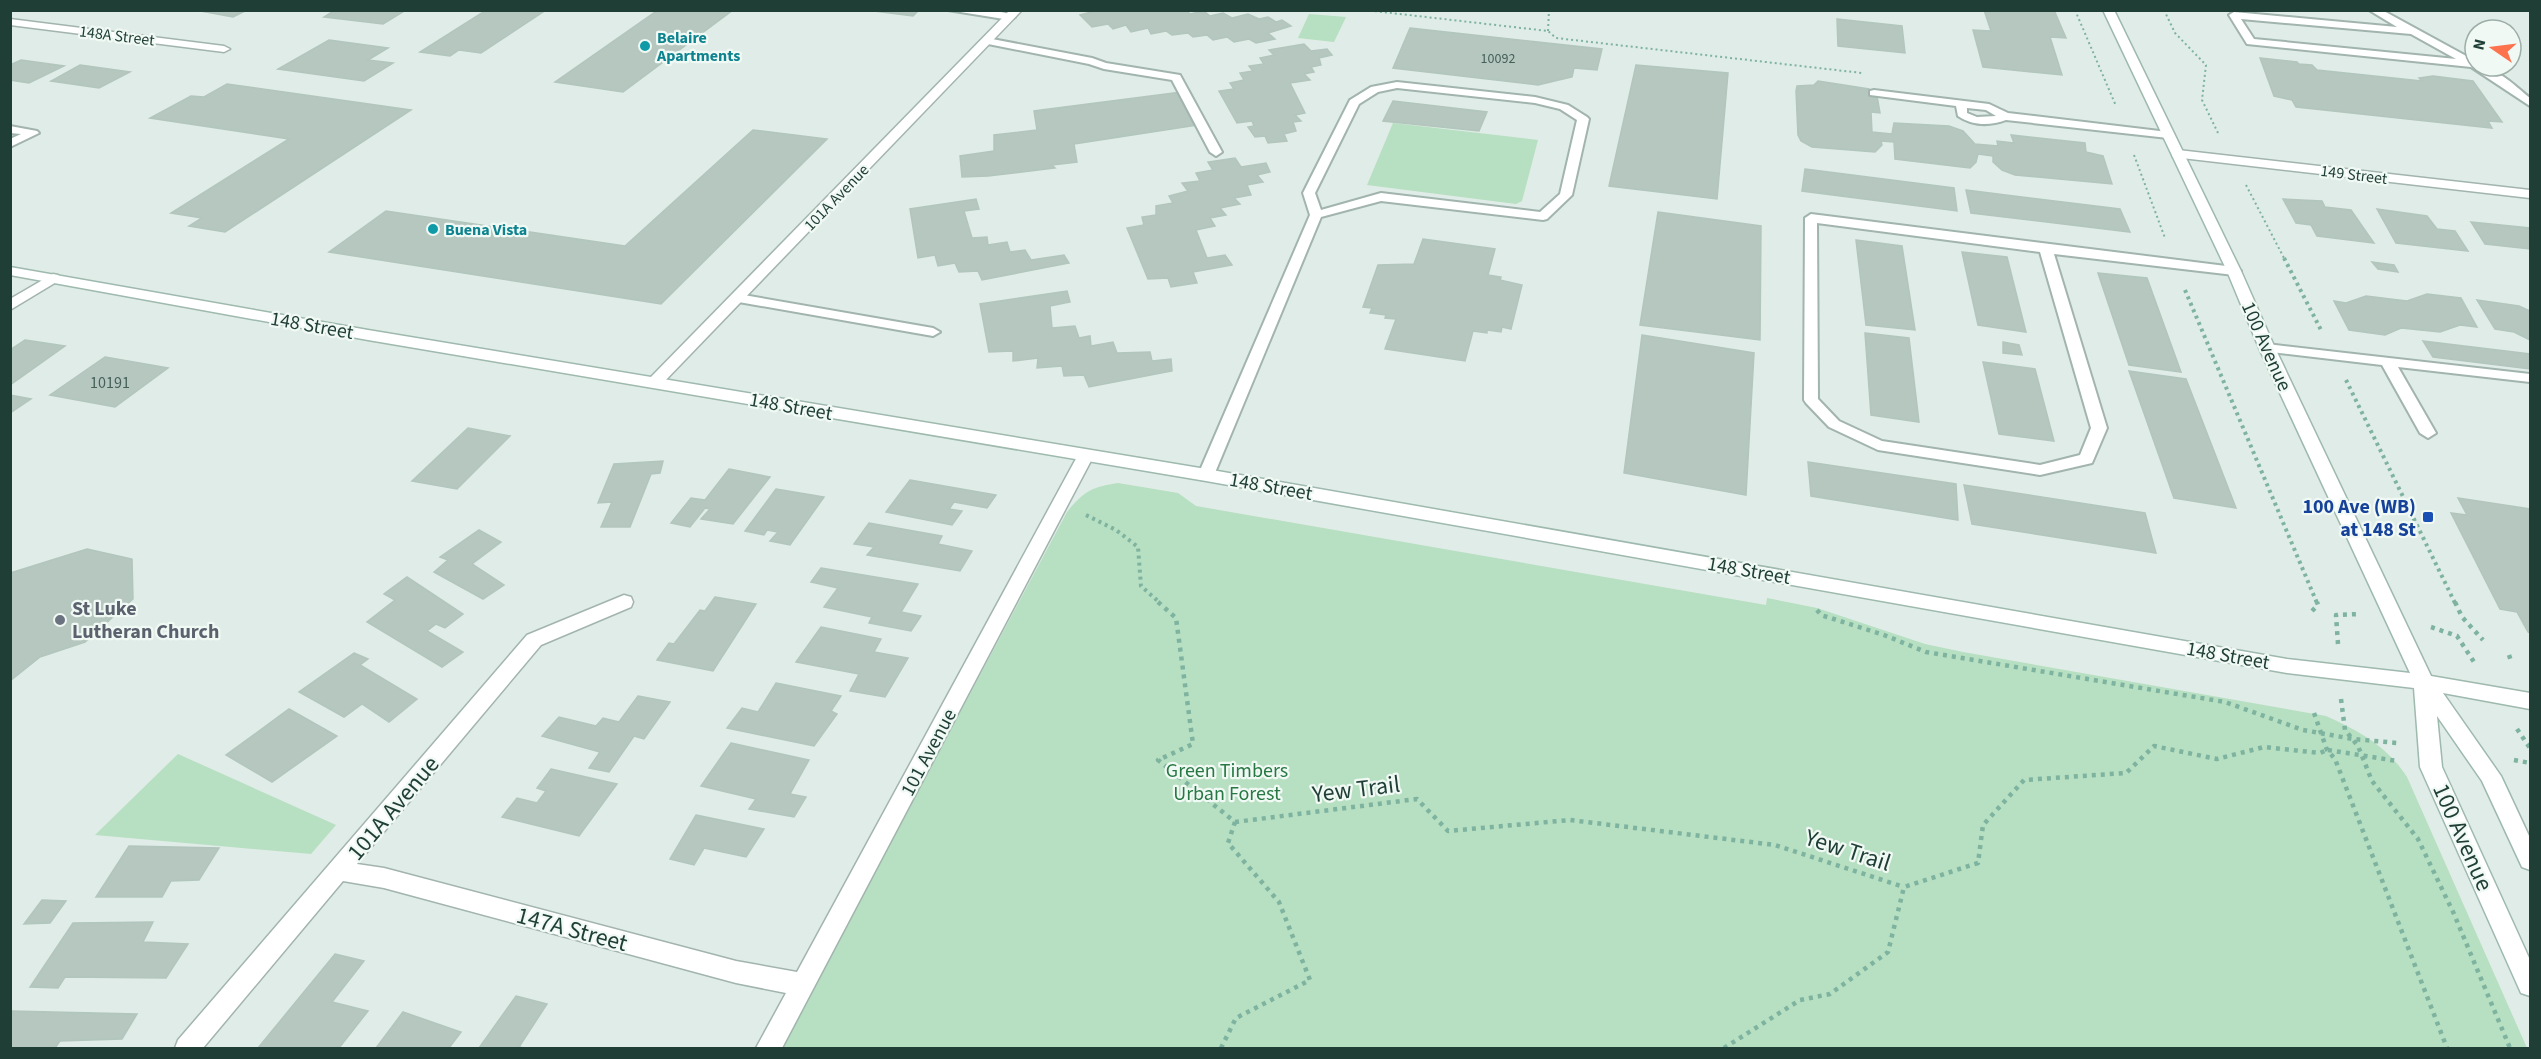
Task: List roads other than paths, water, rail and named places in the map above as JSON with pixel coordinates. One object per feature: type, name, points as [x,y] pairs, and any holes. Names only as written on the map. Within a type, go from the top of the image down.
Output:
[{"type":"main road","name":"100 Avenue","points":[[2108,10],[2234,271],[2267,348],[2424,682],[2490,776],[2530,860]]},
{"type":"main road","name":"101A Avenue","points":[[654,383],[1014,14]]},
{"type":"main road","name":"148A Street","points":[[10,22],[224,49]]},
{"type":"main road","name":"149 Street","points":[[2178,154],[2530,194]]},
{"type":"main road","name":"148 Street","points":[[10,271],[654,383],[1206,475],[2287,666],[2424,682],[2530,701]]},
{"type":"main road","points":[[10,306],[53,279]]},
{"type":"main road","name":"101 Avenue","points":[[769,1048],[1086,456]]},
{"type":"main road","name":"101A Avenue","points":[[187,1048],[340,871],[534,640],[624,602]]},
{"type":"main road","name":"100 Avenue","points":[[2424,682],[2431,767],[2530,985]]},
{"type":"main road","name":"147A Street","points":[[340,871],[384,878],[735,972],[804,985]]},
{"type":"lane","points":[[953,10],[1014,14]]},
{"type":"lane","points":[[2374,10],[2463,59]]},
{"type":"lane","points":[[2411,31],[2234,15],[2250,42],[2463,64]]},
{"type":"lane","points":[[987,41],[1092,61],[1104,66],[1176,77],[1216,152]]},
{"type":"lane","points":[[2497,78],[2530,103]]},
{"type":"lane","points":[[1206,475],[1316,215],[1309,193],[1354,102],[1375,89],[1397,85],[1535,100],[1564,107],[1583,119],[1566,195],[1543,216],[1381,197],[1316,215]]},
{"type":"lane","points":[[1874,93],[1961,104],[1962,114],[1970,120],[1998,120],[2005,116],[2168,135]]},
{"type":"lane","points":[[10,129],[33,133],[10,144]]},
{"type":"lane","points":[[2046,249],[2099,428],[2086,459],[2040,470],[1878,445],[1834,424],[1811,400],[1811,218],[2234,271]]},
{"type":"lane","points":[[738,298],[933,332]]},
{"type":"lane","points":[[2267,348],[2530,378]]},
{"type":"lane","points":[[2388,363],[2428,433]]},
{"type":"place","name":"Belaire Apartments","points":[[645,46]]},
{"type":"place","name":"Buena Vista","points":[[433,229]]},
{"type":"place","name":"100 Ave (WB) at 148 St","points":[[2428,517]]},
{"type":"place","name":"St Luke Lutheran Church","points":[[60,620]]},
{"type":"park label","name":"Green Timbers Urban Forest","points":[[1227,782]]}]
